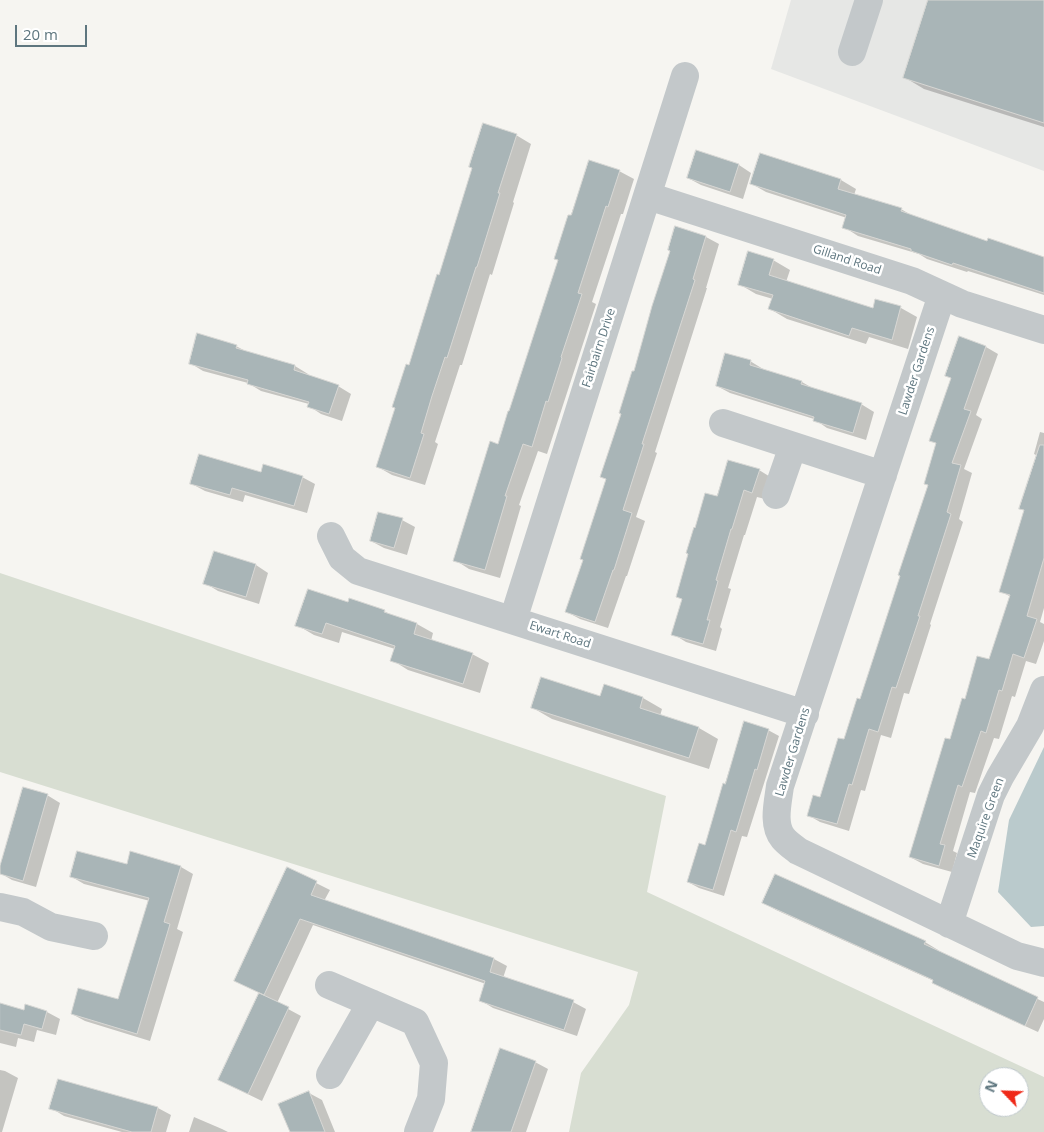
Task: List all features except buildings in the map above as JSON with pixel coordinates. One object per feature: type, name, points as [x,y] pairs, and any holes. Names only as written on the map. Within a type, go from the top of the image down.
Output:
[{"type":"street","points":[[852,52],[869,0]]},
{"type":"street","name":"Fairbairn Drive","points":[[513,620],[686,76]]},
{"type":"street","name":"Gilland Road","points":[[648,196],[912,281],[962,304],[1044,330]]},
{"type":"street","name":"Lawder Gardens","points":[[942,295],[780,786],[777,826],[782,837],[798,852],[1017,956],[1044,964]]},
{"type":"street","points":[[723,423],[882,475]]},
{"type":"street","points":[[776,495],[793,446]]},
{"type":"street","name":"Ewart Road","points":[[331,536],[342,558],[358,571],[805,714]]},
{"type":"street","name":"Maquire Green","points":[[949,924],[992,796],[1000,777],[1030,726],[1044,690]]},
{"type":"street","points":[[0,907],[23,912],[51,927],[94,936]]},
{"type":"street","points":[[329,985],[415,1022],[434,1063],[431,1099],[418,1132]]},
{"type":"street","points":[[330,1075],[371,1003]]},
{"type":"shaded area","points":[[791,0],[1044,0],[1044,171],[771,69]]},
{"type":"shaded area","points":[[0,573],[666,796],[647,892],[1023,1067],[979,1067],[979,1117],[1029,1117],[1029,1070],[1044,1077],[1044,1132],[569,1132],[581,1073],[629,1005],[638,972],[0,772]]},
{"type":"shaded area","points":[[1044,747],[1044,926],[1031,927],[998,892],[1009,820]]}]
